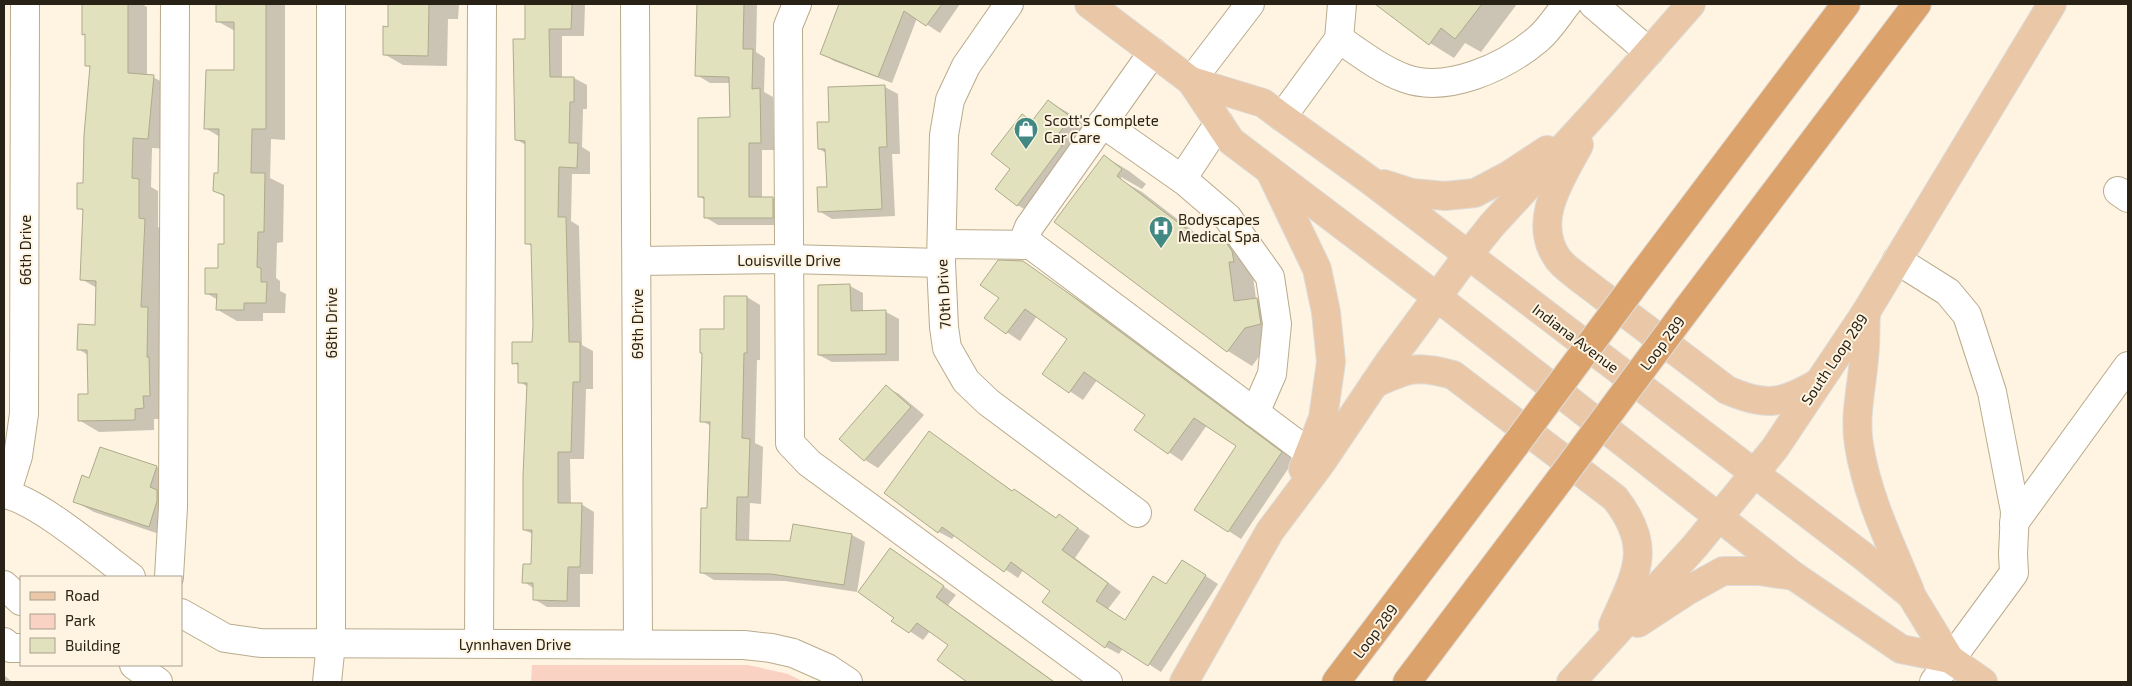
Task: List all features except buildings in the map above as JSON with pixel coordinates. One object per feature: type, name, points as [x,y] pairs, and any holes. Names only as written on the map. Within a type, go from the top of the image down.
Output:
[{"type":"highway","name":"Loop 289","points":[[1336,682],[1846,4]]},
{"type":"highway","name":"Loop 289","points":[[1407,682],[1917,4]]},
{"type":"main road","name":"Indiana Avenue","points":[[1089,4],[1191,81],[1231,141],[1437,297],[1720,516],[1794,576],[1901,649],[1950,659],[1983,682]]},
{"type":"main road","points":[[1270,532],[1468,255],[1492,225],[1596,112],[1691,4]]},
{"type":"main road","name":"South Loop 289","points":[[1571,682],[1720,516],[1775,448],[1866,312],[2052,4]]},
{"type":"main road","name":"Indiana Avenue","points":[[1191,81],[1263,103],[1371,180],[1863,556],[1911,595],[1950,659]]},
{"type":"main road","points":[[1371,180],[1412,193],[1444,196],[1475,193],[1509,175],[1554,146],[1596,112]]},
{"type":"main road","points":[[1596,112],[1556,190],[1548,211],[1548,236],[1558,259],[1586,283],[1727,390],[1744,398],[1778,401],[1799,394],[1820,382]]},
{"type":"main road","points":[[1184,682],[1270,532],[1304,468],[1323,418],[1331,362],[1326,312],[1317,268],[1270,170]]},
{"type":"main road","points":[[1866,312],[1864,359],[1858,400],[1858,443],[1868,486],[1911,595]]},
{"type":"main road","points":[[1374,384],[1402,371],[1428,368],[1453,375],[1615,498],[1629,516],[1638,542],[1636,574],[1605,645]]},
{"type":"main road","points":[[1605,645],[1723,571],[1759,571],[1794,576]]},
{"type":"street","name":"66th Drive","points":[[5,494],[18,456],[24,414],[25,4]]},
{"type":"street","points":[[169,576],[173,507],[175,4]]},
{"type":"street","name":"68th Drive","points":[[327,682],[330,643],[331,4]]},
{"type":"street","points":[[479,644],[482,4]]},
{"type":"street","name":"69th Drive","points":[[635,4],[638,644]]},
{"type":"street","points":[[796,4],[788,26],[790,443],[809,463],[1108,682]]},
{"type":"street","name":"70th Drive","points":[[1009,4],[966,66],[950,100],[944,136],[942,253],[944,327],[947,348],[966,381],[988,402],[1137,513]]},
{"type":"street","points":[[1191,81],[1248,4]]},
{"type":"street","points":[[1339,39],[1387,70],[1406,79],[1439,84],[1489,71],[1539,39],[1567,4]]},
{"type":"street","points":[[1593,4],[1649,52]]},
{"type":"street","points":[[1282,117],[1339,39],[1338,6]]},
{"type":"street","points":[[1153,52],[1029,227],[1022,245],[1031,245],[1309,453]]},
{"type":"street","points":[[1102,123],[1182,179],[1228,218],[1270,277],[1277,324],[1272,374],[1255,412]]},
{"type":"street","points":[[1182,179],[1219,123]]},
{"type":"street","name":"Louisville Drive","points":[[637,261],[788,259],[942,253],[1022,245]]},
{"type":"street","points":[[1897,260],[1948,292],[1967,315],[1992,392],[2015,511],[2014,573],[1934,682]]},
{"type":"street","points":[[2014,523],[2128,366]]},
{"type":"street","points":[[5,494],[14,496],[56,521],[130,576]]},
{"type":"street","points":[[4,585],[20,600]]},
{"type":"street","name":"Lynnhaven Drive","points":[[182,614],[225,638],[261,643],[744,645],[793,653],[812,660],[848,682]]},
{"type":"street","points":[[4,642],[10,648],[20,648]]},
{"type":"street","points":[[135,666],[158,682]]},
{"type":"green space","points":[[532,665],[748,665],[788,674],[804,682],[531,682]]},
{"type":"place","name":"Scott's Complete Car Care","points":[[1026,150]]},
{"type":"place","name":"Bodyscapes Medical Spa","points":[[1161,249]]}]
